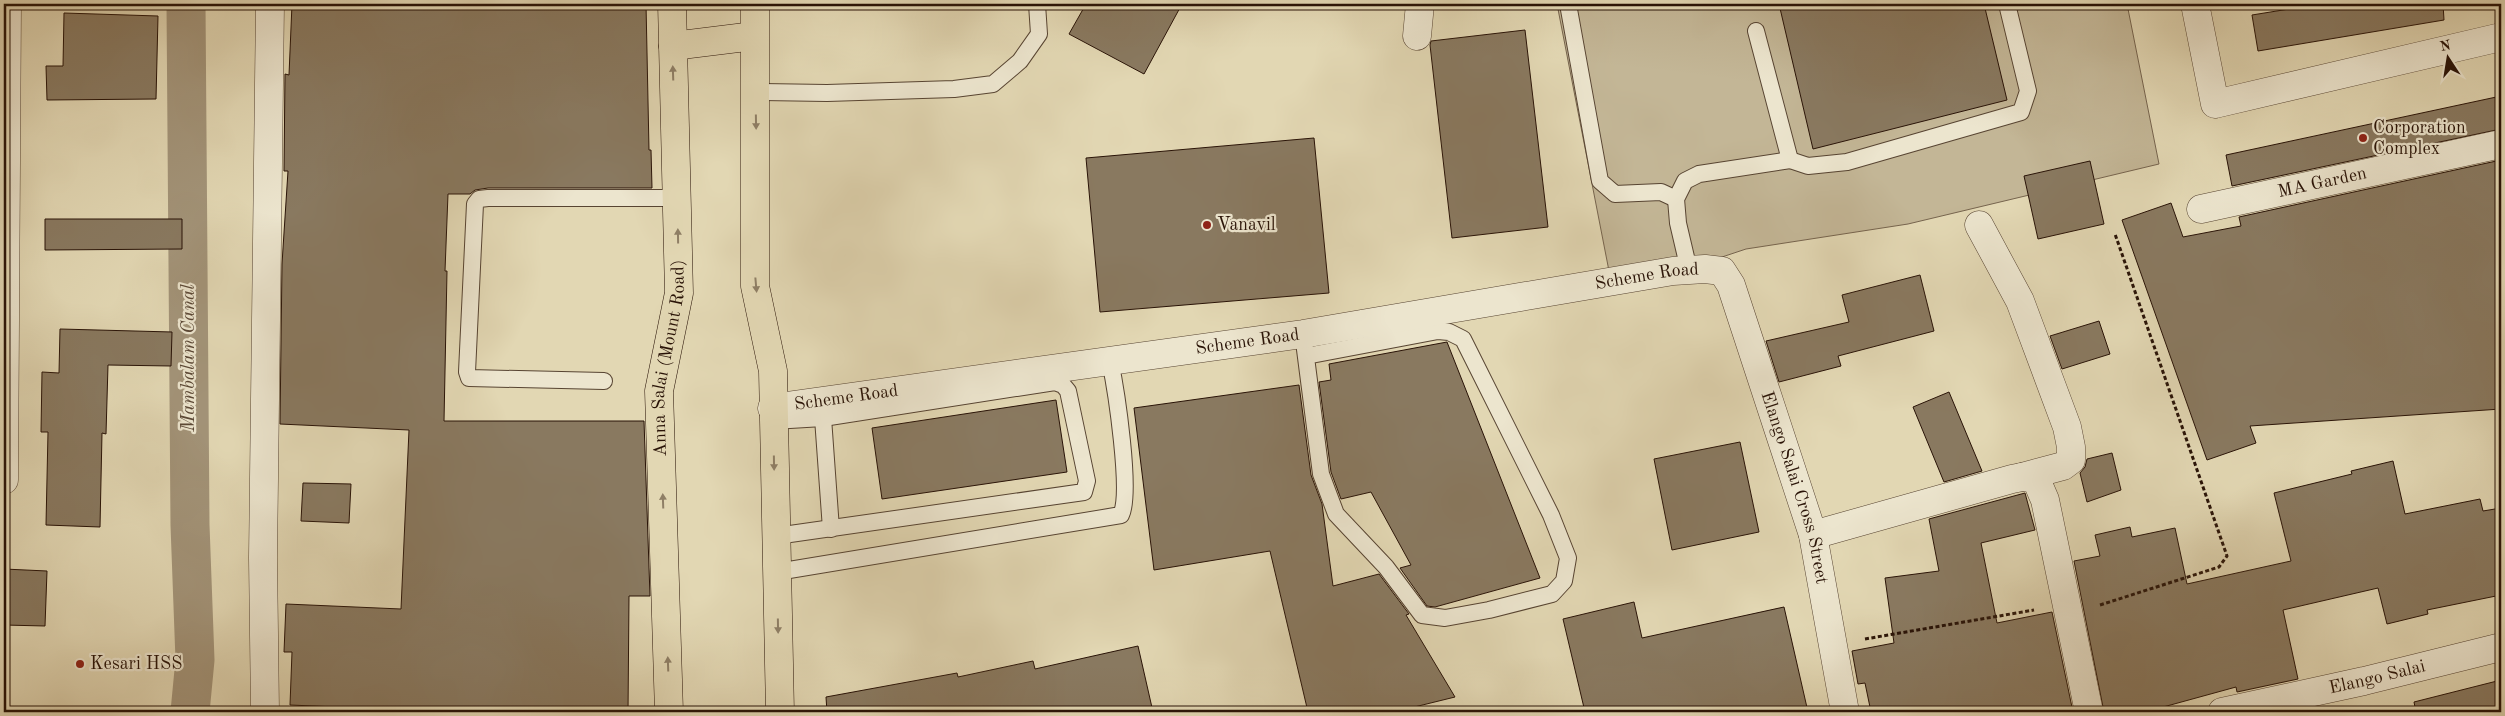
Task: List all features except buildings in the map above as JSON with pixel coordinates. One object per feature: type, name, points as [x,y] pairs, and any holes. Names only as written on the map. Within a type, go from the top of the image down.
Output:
[{"type":"main road","name":"Anna Salai (Mount Road)","points":[[669,712],[659,391],[679,292],[672,4]]},
{"type":"main road","points":[[755,4],[755,286],[773,372],[780,712]]},
{"type":"main road","points":[[673,46],[754,36]]},
{"type":"street","points":[[4,480],[7,4]]},
{"type":"street","points":[[265,712],[263,558],[270,4]]},
{"type":"street","points":[[1417,36],[1420,4]]},
{"type":"street","points":[[2195,4],[2215,104],[2501,37]]},
{"type":"street","name":"MA Garden","points":[[2201,209],[2501,144]]},
{"type":"street","points":[[1813,534],[2063,466],[2071,460],[2071,447],[2067,427],[2020,301],[1979,225]]},
{"type":"street","name":"Scheme Road","points":[[773,414],[1110,361],[1304,345],[1689,270],[1722,271]]},
{"type":"street","name":"Elango Salai Cross Street","points":[[1722,271],[1731,285],[1813,534],[1845,712]]},
{"type":"street","points":[[2022,477],[2036,479],[2041,487],[2088,712]]},
{"type":"street","name":"Elango Salai","points":[[2222,712],[2364,682],[2501,647]]},
{"type":"lane","points":[[756,92],[944,89],[993,84],[1020,61],[1039,34],[1038,4]]},
{"type":"lane","points":[[1568,4],[1600,181],[1615,194],[1661,192],[1676,199]]},
{"type":"lane","points":[[1689,270],[1678,223],[1676,199],[1685,181],[1699,174],[1790,160],[1808,166],[1847,162],[2021,112],[2028,91],[2007,4]]},
{"type":"lane","points":[[1756,30],[1790,160]]},
{"type":"lane","points":[[604,381],[469,378],[469,334],[476,204],[479,199],[488,198],[677,198]]},
{"type":"lane","points":[[1438,331],[1458,335],[1463,339],[1551,515],[1568,558],[1564,581],[1552,594],[1489,610],[1445,618],[1422,615],[1386,567],[1336,514],[1321,474],[1304,345],[1438,331]]},
{"type":"lane","points":[[776,572],[1121,515],[1125,501],[1119,411],[1110,361]]},
{"type":"lane","points":[[773,414],[823,418],[1055,382],[1063,385],[1068,392],[1087,481],[1084,492],[776,536]]},
{"type":"lane","points":[[823,418],[831,529]]},
{"type":"path","points":[[1833,644],[2068,610],[2219,566],[2227,556],[2116,234]]},
{"type":"shaded area","points":[[1557,4],[2127,4],[2159,164],[1908,224],[1746,249],[1716,259],[1609,271]]},
{"type":"waterway","name":"Mambalam Canal","points":[[186,4],[190,525],[195,660],[190,712]]},
{"type":"place","name":"Corporation Complex","points":[[2363,138]]},
{"type":"place","name":"Vanavil","points":[[1207,225]]},
{"type":"place","name":"Kesari HSS","points":[[80,664]]}]
